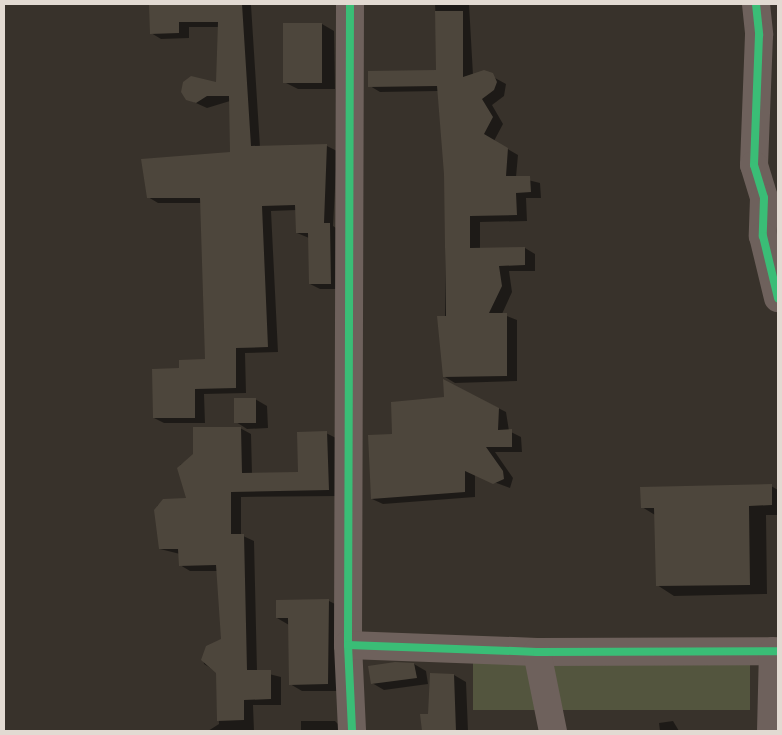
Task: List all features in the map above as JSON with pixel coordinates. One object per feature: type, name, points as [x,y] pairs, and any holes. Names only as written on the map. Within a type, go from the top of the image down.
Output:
[{"type":"street","points":[[350,4],[348,645],[352,731]]},
{"type":"street","points":[[756,4],[759,35],[754,165],[764,198],[763,236],[778,298]]},
{"type":"street","points":[[348,645],[537,652],[775,651],[771,731]]},
{"type":"street","points":[[537,652],[553,731]]},
{"type":"green space","points":[[473,659],[750,659],[750,710],[473,710]]},
{"type":"building","points":[[149,4],[242,4],[251,146],[327,144],[324,223],[330,223],[331,284],[309,284],[308,233],[296,233],[295,205],[262,206],[268,347],[236,348],[236,388],[195,389],[195,418],[153,418],[152,369],[179,368],[179,360],[205,359],[200,198],[147,198],[141,159],[230,152],[229,96],[207,96],[196,103],[186,100],[181,92],[183,82],[191,76],[216,82],[218,22],[179,22],[179,33],[150,34]]},
{"type":"building","points":[[435,11],[463,11],[463,77],[484,70],[493,73],[497,82],[494,90],[482,99],[493,117],[484,134],[508,148],[506,176],[530,176],[531,192],[516,193],[517,215],[470,216],[470,248],[525,247],[525,265],[499,266],[502,286],[489,313],[507,313],[507,376],[443,377],[437,316],[446,316],[444,174],[437,86],[368,87],[368,71],[436,70]]},
{"type":"building","points":[[283,23],[322,23],[322,83],[283,83]]},
{"type":"building","points":[[443,379],[499,408],[498,430],[512,429],[512,447],[486,447],[503,471],[504,479],[493,484],[465,471],[465,492],[371,499],[368,435],[392,434],[391,402],[444,397]]},
{"type":"building","points":[[234,398],[256,398],[256,423],[234,423]]},
{"type":"building","points":[[193,427],[241,427],[242,473],[298,472],[297,432],[327,431],[329,490],[231,492],[231,534],[244,534],[247,670],[271,670],[271,699],[244,700],[244,720],[217,721],[216,673],[201,660],[206,646],[221,639],[216,565],[179,566],[178,549],[159,549],[154,510],[163,499],[186,498],[177,468],[193,454]]},
{"type":"building","points":[[772,484],[772,505],[749,506],[750,585],[656,586],[654,508],[641,508],[640,487]]},
{"type":"building","points":[[329,599],[328,684],[289,685],[288,618],[276,618],[276,600]]},
{"type":"building","points":[[395,662],[414,663],[417,678],[371,684],[368,666]]},
{"type":"building","points":[[430,673],[454,674],[456,731],[422,731],[420,714],[428,714]]},
{"type":"cycle path","points":[[350,4],[348,645],[352,731]]},
{"type":"cycle path","points":[[756,4],[759,35],[754,165],[764,198],[763,236],[778,298]]},
{"type":"cycle path","points":[[348,645],[537,652],[778,651]]}]
